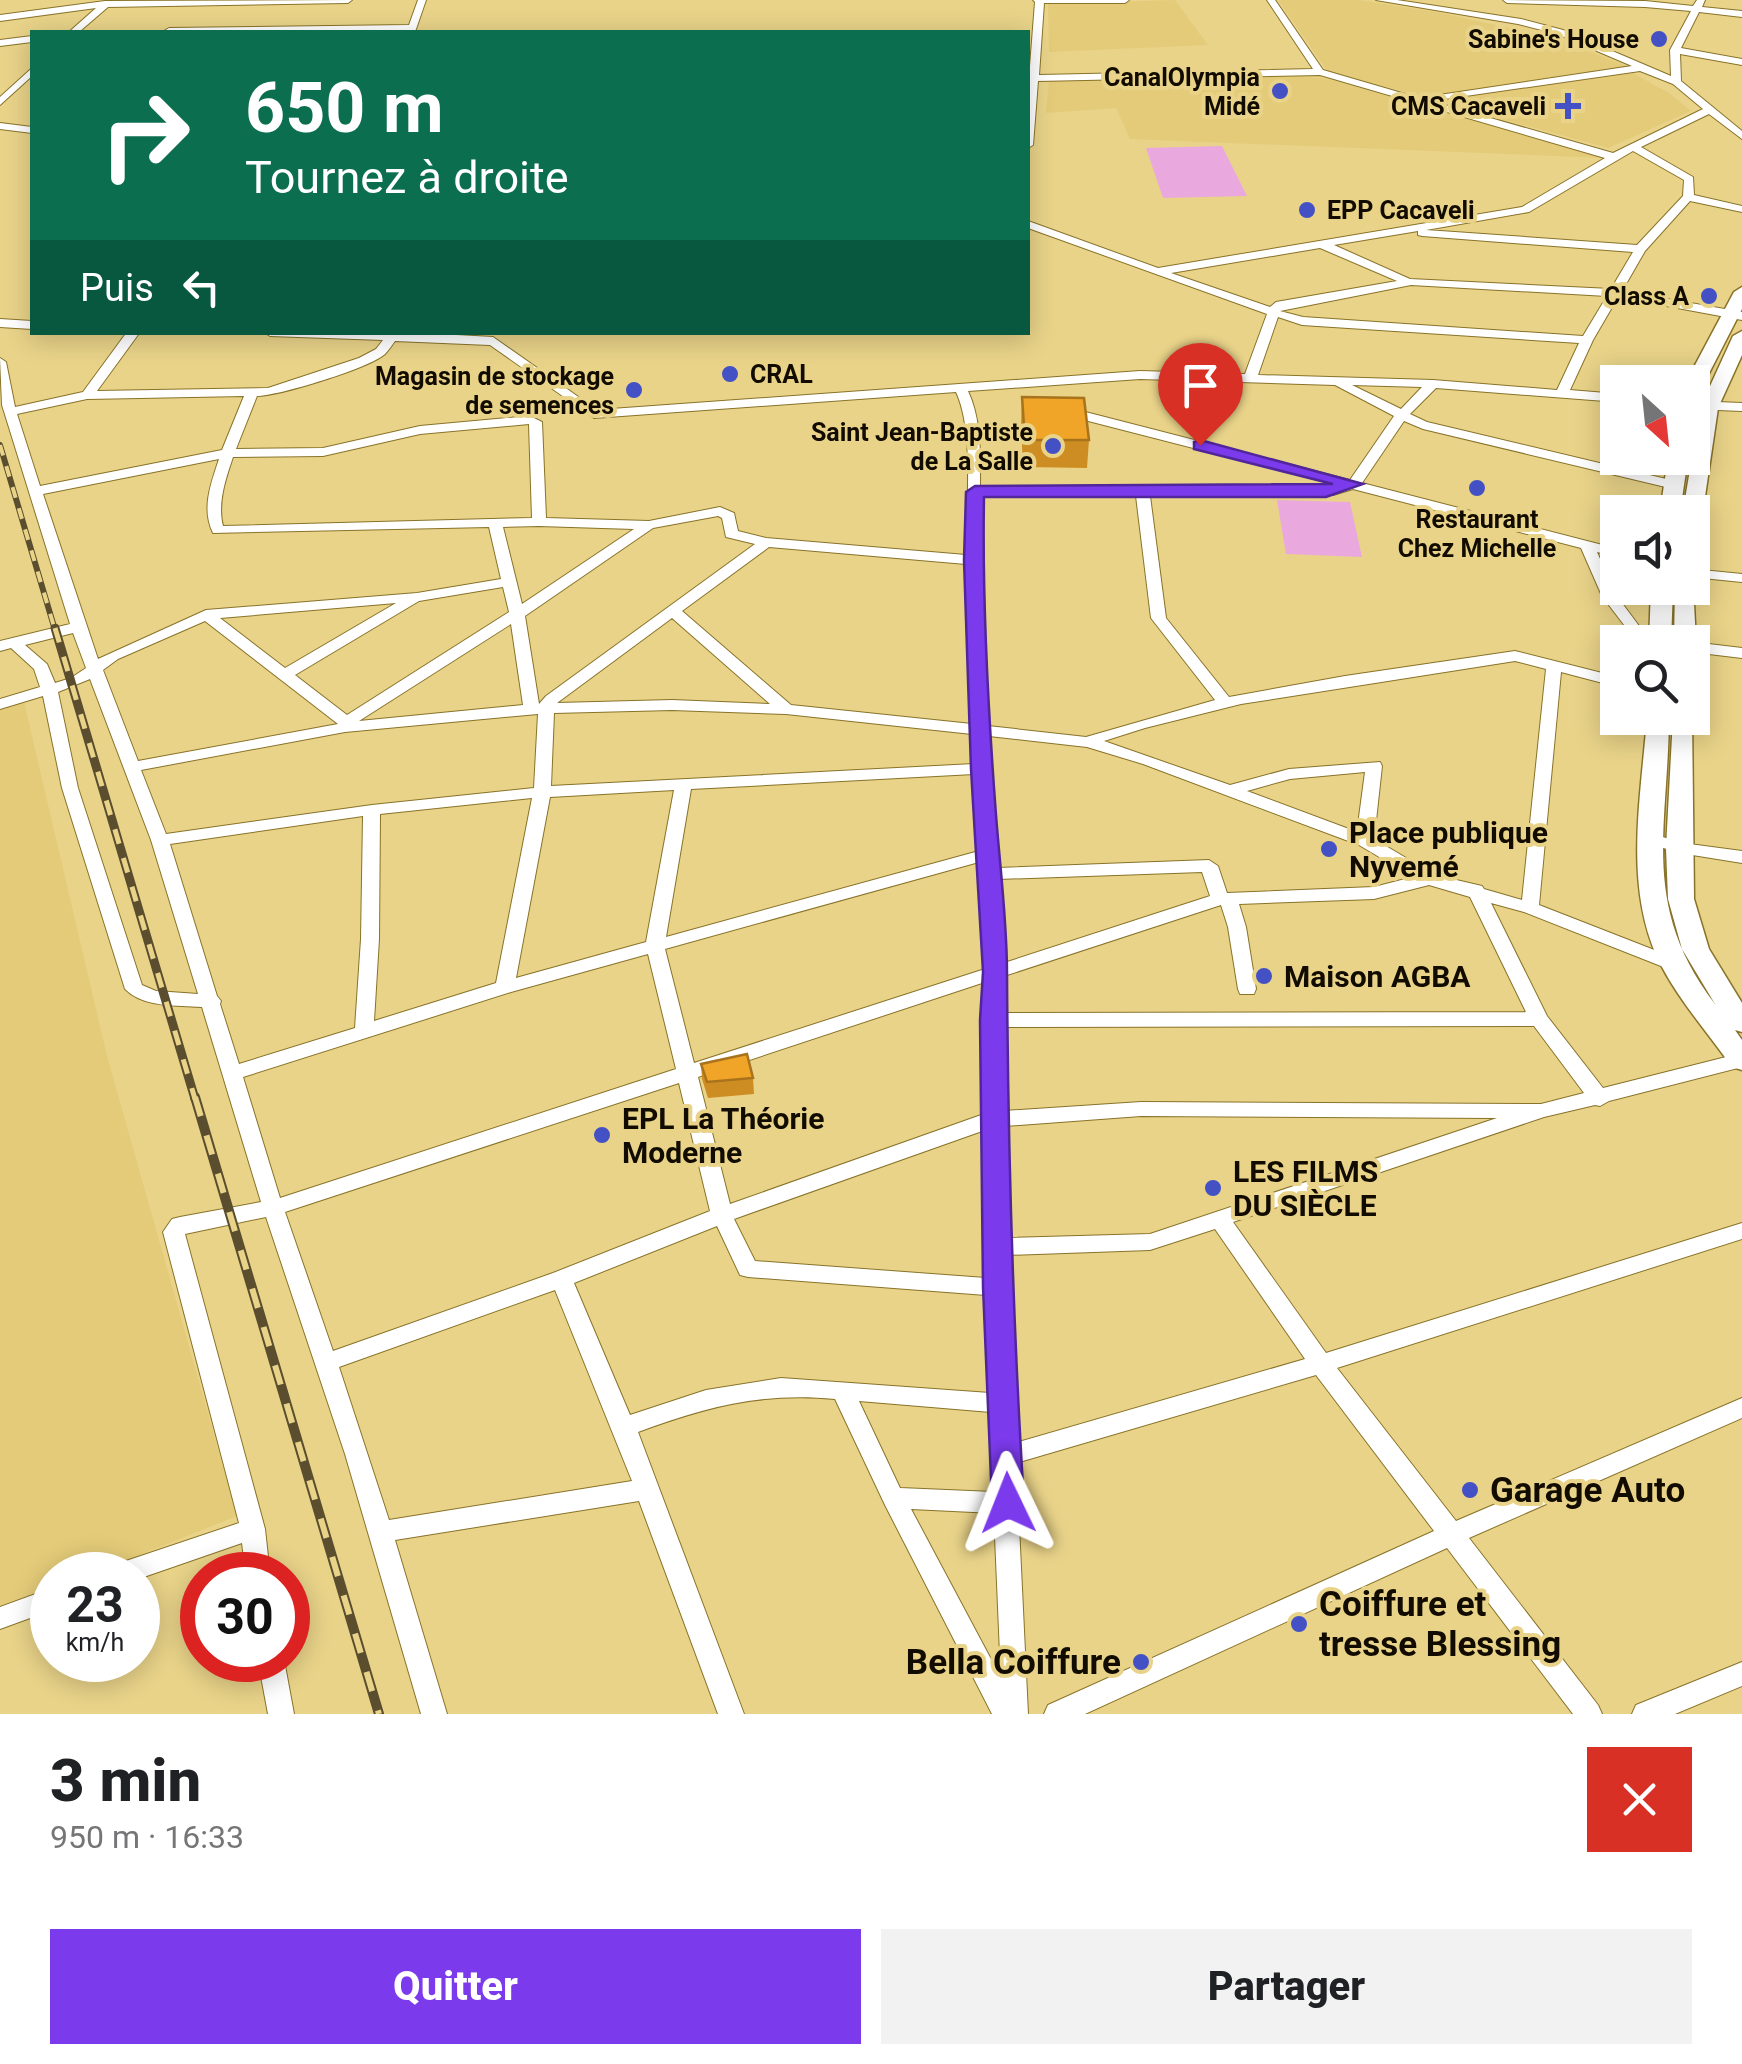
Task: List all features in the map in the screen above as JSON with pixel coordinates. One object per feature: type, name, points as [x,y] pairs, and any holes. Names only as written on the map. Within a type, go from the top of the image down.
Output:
[{"type":"main road","points":[[1706,365],[1736,314],[1742,292]]},
{"type":"main road","points":[[1710,392],[1740,343]]},
{"type":"main road","points":[[1672,495],[1675,475]]},
{"type":"main road","points":[[1657,735],[1650,882],[1655,916],[1673,964],[1742,1060]]},
{"type":"main road","points":[[1683,735],[1680,848],[1685,920],[1700,957],[1742,1024]]},
{"type":"main road","points":[[1656,771],[1682,780]]},
{"type":"street","points":[[0,18],[108,2],[348,0]]},
{"type":"street","points":[[412,30],[422,0]]},
{"type":"street","points":[[1030,128],[1039,0],[1125,0]]},
{"type":"street","points":[[1271,0],[1320,72]]},
{"type":"street","points":[[1380,0],[1518,21],[1560,32],[1676,82],[1707,110],[1739,129]]},
{"type":"street","points":[[1507,0],[1698,4],[1742,14]]},
{"type":"street","points":[[170,30],[195,1]]},
{"type":"street","points":[[1560,1],[1560,32]]},
{"type":"street","points":[[76,30],[108,2]]},
{"type":"street","points":[[1676,82],[1675,50],[1698,4]]},
{"type":"street","points":[[0,43],[30,38]]},
{"type":"street","points":[[1675,50],[1742,62]]},
{"type":"street","points":[[1419,100],[1640,68]]},
{"type":"street","points":[[1036,78],[1320,72],[1614,157]]},
{"type":"street","points":[[0,102],[27,81]]},
{"type":"street","points":[[1155,272],[1525,210],[1632,147],[1707,110]]},
{"type":"street","points":[[0,126],[30,130]]},
{"type":"street","points":[[1562,393],[1587,340],[1640,249],[1688,197],[1691,181],[1632,147]]},
{"type":"street","points":[[1688,197],[1742,210]]},
{"type":"street","points":[[1030,225],[1271,313],[1314,323],[1587,340]]},
{"type":"street","points":[[1408,231],[1640,249]]},
{"type":"street","points":[[1322,245],[1410,282]]},
{"type":"street","points":[[1250,376],[1271,313],[1281,304],[1410,282],[1616,294],[1736,314]]},
{"type":"street","points":[[0,323],[30,325]]},
{"type":"street","points":[[87,395],[132,335]]},
{"type":"street","points":[[6,407],[87,395],[252,394],[363,361],[380,352],[394,335]]},
{"type":"street","points":[[429,335],[498,337],[594,414],[1140,375],[1434,384],[1600,396]]},
{"type":"street","points":[[0,362],[6,407],[37,491],[78,626],[160,840],[273,1208],[381,1532],[434,1714]]},
{"type":"street","points":[[1338,383],[1402,416],[1448,432],[1674,484]]},
{"type":"street","points":[[975,492],[1326,492],[1354,484],[1402,416],[1434,384]]},
{"type":"street","points":[[978,386],[1015,398]]},
{"type":"street","points":[[960,387],[970,423],[975,492],[973,560],[995,972],[992,1020],[997,1287],[1015,1714]]},
{"type":"street","points":[[252,394],[227,453],[212,516],[218,530],[539,522],[649,525],[720,512],[730,516],[731,534],[766,542],[973,560]]},
{"type":"street","points":[[1710,407],[1742,407]]},
{"type":"street","points":[[1054,408],[1600,548]]},
{"type":"street","points":[[37,491],[227,453],[323,452],[434,428],[534,421],[539,522]]},
{"type":"street","points":[[1143,494],[1158,618],[1225,702]]},
{"type":"street","points":[[494,523],[539,709],[542,792],[505,988]]},
{"type":"street","points":[[345,725],[649,525]]},
{"type":"street","points":[[539,709],[766,542]]},
{"type":"street","points":[[1586,545],[1609,596],[1631,625]]},
{"type":"street","points":[[1710,574],[1742,578]]},
{"type":"street","points":[[0,704],[95,670],[113,656],[206,615],[417,597],[509,582]]},
{"type":"street","points":[[284,675],[417,597]]},
{"type":"street","points":[[672,610],[786,709]]},
{"type":"street","points":[[206,615],[345,725]]},
{"type":"street","points":[[7,644],[78,626]]},
{"type":"street","points":[[7,644],[41,667],[70,788],[134,989],[153,996],[212,1002]]},
{"type":"street","points":[[1710,649],[1742,653]]},
{"type":"street","points":[[1088,742],[1174,713],[1225,702],[1502,657],[1600,678]]},
{"type":"street","points":[[1530,908],[1554,666]]},
{"type":"street","points":[[132,768],[345,725],[539,709],[672,705],[786,709],[982,728],[1088,742],[1230,790],[1365,841],[1429,879],[1530,908],[1673,964]]},
{"type":"street","points":[[1230,790],[1288,774],[1374,766],[1365,841]]},
{"type":"street","points":[[160,840],[372,810],[542,792],[982,769]]},
{"type":"street","points":[[684,785],[655,944],[722,1215],[748,1269],[997,1287]]},
{"type":"street","points":[[364,1032],[372,810]]},
{"type":"street","points":[[1652,839],[1680,848],[1742,856]]},
{"type":"street","points":[[233,1073],[655,944],[989,864],[1209,866],[1238,927],[1247,988]]},
{"type":"street","points":[[256,1552],[253,1529],[174,1232],[180,1225],[273,1208],[1224,899],[1374,893],[1429,879]]},
{"type":"street","points":[[1476,890],[1539,1019],[1600,1100]]},
{"type":"street","points":[[992,1020],[1539,1019]]},
{"type":"street","points":[[998,1247],[1150,1242],[1541,1111],[1600,1100],[1742,1060]]},
{"type":"street","points":[[324,1363],[994,1119],[1141,1109],[1541,1111]]},
{"type":"street","points":[[1218,1218],[1450,1536],[1589,1714]]},
{"type":"street","points":[[1006,1456],[1322,1364],[1742,1231]]},
{"type":"street","points":[[561,1279],[624,1426],[730,1714]]},
{"type":"street","points":[[624,1426],[736,1389],[769,1385],[1004,1404]]},
{"type":"street","points":[[842,1390],[892,1498],[1006,1714]]},
{"type":"street","points":[[1057,1714],[1742,1408]]},
{"type":"street","points":[[381,1532],[648,1489]]},
{"type":"street","points":[[892,1498],[1008,1503]]},
{"type":"street","points":[[160,1560],[253,1529]]},
{"type":"street","points":[[0,1618],[30,1607]]},
{"type":"street","points":[[1645,1714],[1742,1674]]},
{"type":"street","points":[[275,1682],[281,1714]]},
{"type":"shaded area","points":[[1175,0],[1208,45],[1049,52],[1048,4]]},
{"type":"shaded area","points":[[1278,0],[1358,0],[1436,12],[1556,38],[1629,67],[1426,97],[1328,72]]},
{"type":"shaded area","name":"CMS Cacaveli","points":[[1631,72],[1669,93],[1691,111],[1608,148],[1432,100]]},
{"type":"shaded area","points":[[1299,75],[1332,80],[1604,158],[1130,139],[1116,108],[1046,113],[1049,81]]},
{"type":"shaded area","points":[[1222,146],[1247,196],[1163,198],[1146,148]]},
{"type":"shaded area","points":[[1277,500],[1350,502],[1362,557],[1286,554]]},
{"type":"shaded area","points":[[24,702],[107,1056],[237,1516],[147,1552],[30,1552],[30,1599],[0,1611],[0,710]]},
{"type":"building","points":[[1022,397],[1084,398],[1089,440],[1025,440]]},
{"type":"building","points":[[747,1054],[753,1078],[707,1082],[701,1064]]},
{"type":"railway","points":[[0,445],[55,630]]},
{"type":"railway","points":[[55,628],[195,1099]]},
{"type":"railway","points":[[195,1097],[379,1714]]},
{"type":"place","name":"Sabine's House","points":[[1659,39]]},
{"type":"place","name":"CanalOlympia Midé","points":[[1280,91]]},
{"type":"place","name":"CMS Cacaveli","points":[[1568,106]]},
{"type":"place","name":"EPP Cacaveli","points":[[1307,210]]},
{"type":"place","name":"Class A","points":[[1709,296]]},
{"type":"place","name":"CRAL","points":[[730,374]]},
{"type":"place","name":"Magasin de stockage de semences","points":[[634,390]]},
{"type":"place","name":"Saint Jean-Baptiste de La Salle","points":[[1053,446]]},
{"type":"place","name":"Restaurant Chez Michelle","points":[[1477,488]]},
{"type":"place","name":"Place publique Nyvemé","points":[[1329,849]]},
{"type":"place","name":"Maison AGBA","points":[[1264,976]]},
{"type":"place","name":"EPL La Théorie Moderne","points":[[602,1135]]},
{"type":"place","name":"LES FILMS DU SIÈCLE","points":[[1213,1188]]},
{"type":"place","name":"Garage Auto","points":[[1470,1490]]},
{"type":"place","name":"Coiffure et tresse Blessing","points":[[1299,1624]]},
{"type":"place","name":"Bella Coiffure","points":[[1141,1662]]},
{"type":"route","points":[[1008,1503],[997,1287],[992,1020],[995,972],[973,560],[975,492],[1326,492],[1354,484],[1200,445]]}]
